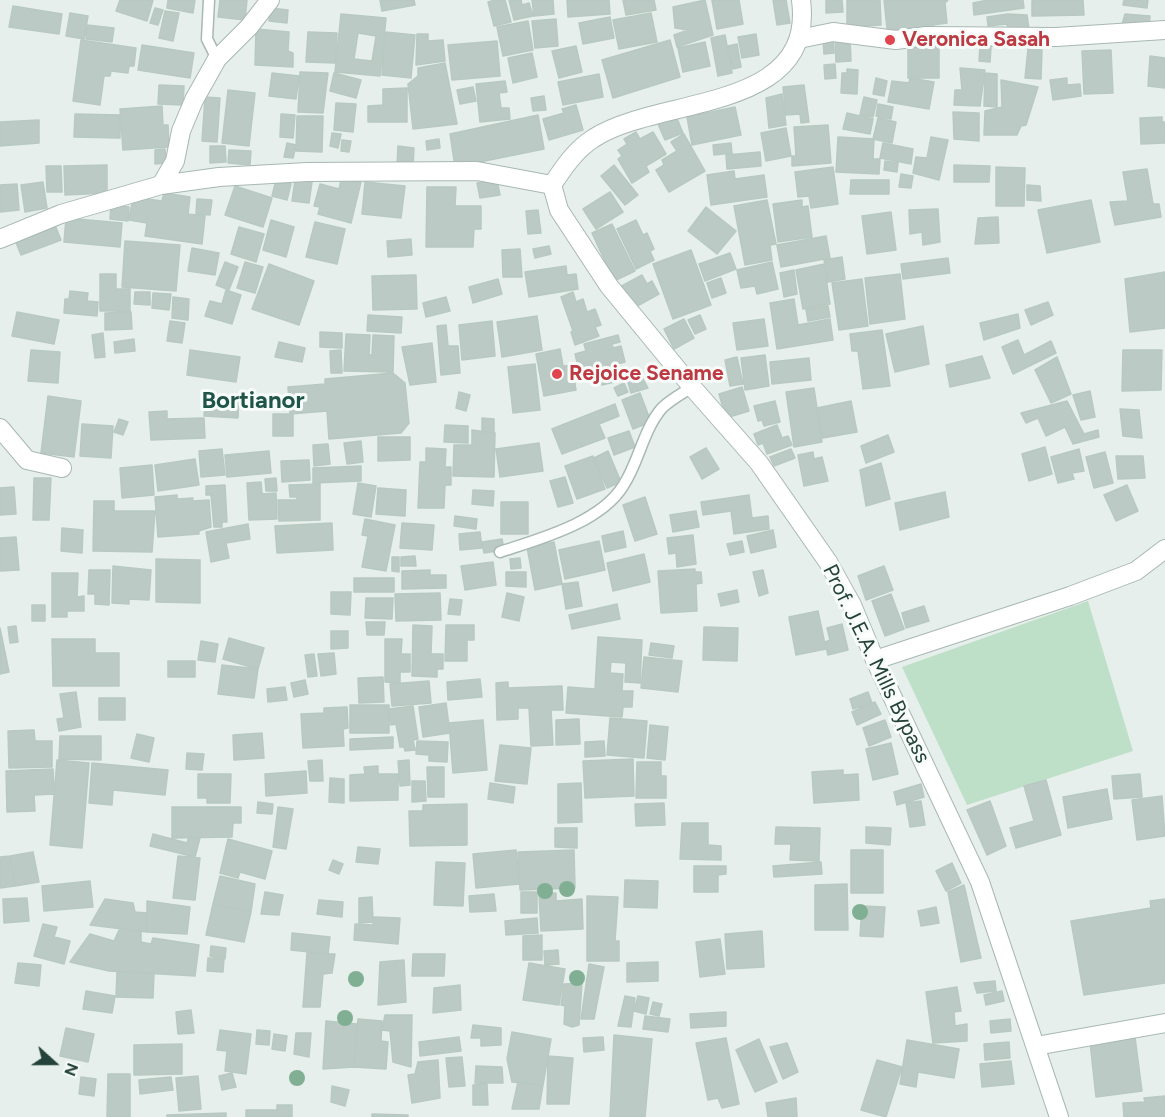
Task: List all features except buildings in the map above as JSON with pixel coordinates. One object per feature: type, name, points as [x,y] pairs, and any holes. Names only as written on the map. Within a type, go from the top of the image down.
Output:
[{"type":"street","points":[[161,185],[175,160],[181,131],[194,100],[217,59],[249,27],[270,0]]},
{"type":"street","points":[[0,239],[61,214],[161,185],[219,177],[306,172],[477,171],[552,185],[570,159],[594,138],[625,123],[735,94],[760,83],[775,72],[799,39],[802,26],[801,0]]},
{"type":"street","points":[[799,39],[833,32],[896,40],[926,36],[1056,37],[1165,30]]},
{"type":"street","name":"Prof. J.E.A. Mills Bypass","points":[[552,185],[559,210],[609,286],[692,387],[759,463],[828,562],[852,605],[875,660],[980,882],[1059,1117]]},
{"type":"street","points":[[0,428],[27,460],[62,468]]},
{"type":"street","points":[[875,660],[1103,584],[1136,571],[1165,549]]},
{"type":"street","points":[[1036,1046],[1165,1023]]},
{"type":"lane","points":[[209,0],[207,39],[217,59]]},
{"type":"lane","points":[[500,552],[563,531],[603,505],[622,488],[662,408],[692,387]]},
{"type":"green space","points":[[1088,601],[1133,751],[967,805],[902,667]]},
{"type":"place","name":"Veronica Sasah","points":[[890,40]]},
{"type":"place","name":"Rejoice Sename","points":[[557,374]]},
{"type":"district","name":"Bortianor","points":[[253,401]]}]
